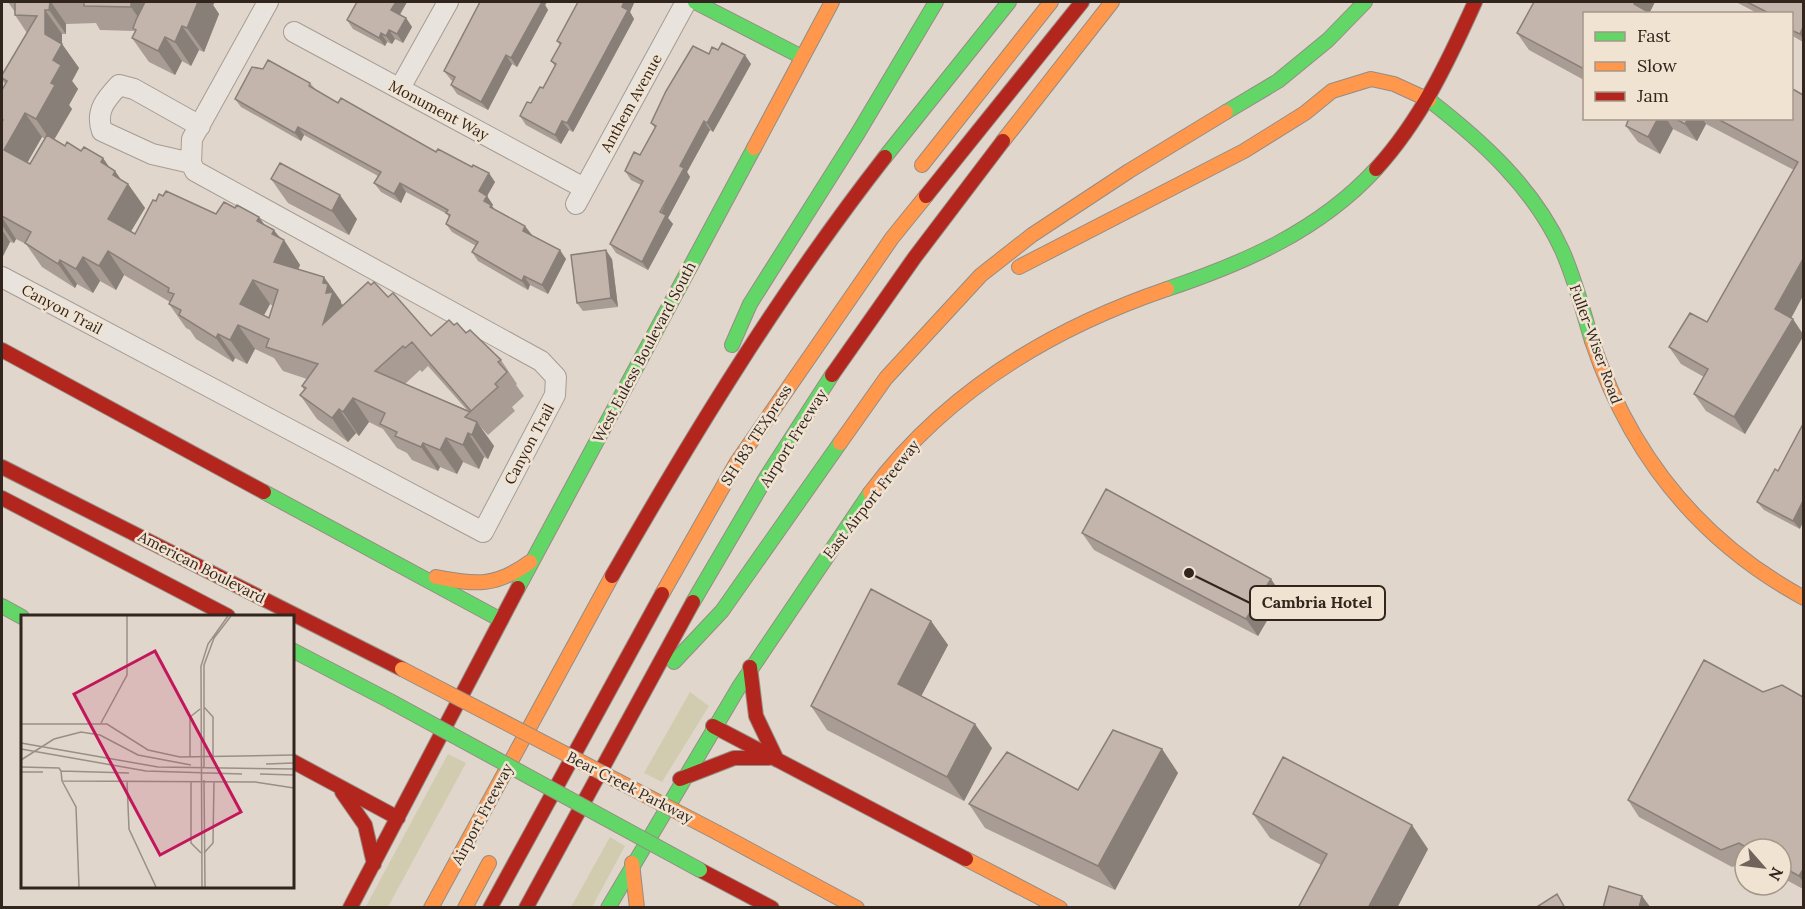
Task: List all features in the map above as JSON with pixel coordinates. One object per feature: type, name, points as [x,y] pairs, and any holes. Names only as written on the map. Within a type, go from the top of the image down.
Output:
[{"type":"main road","points":[[695,2],[802,57]]},
{"type":"main road","name":"West Euless Boulevard South","points":[[419,775],[476,664],[832,2]]},
{"type":"main road","points":[[688,444],[750,304],[858,133],[936,2]]},
{"type":"main road","name":"Airport Freeway","points":[[431,908],[589,617],[688,444],[798,274],[1009,2]]},
{"type":"main road","points":[[912,178],[1051,2]]},
{"type":"main road","name":"SH 183 TEXpress","points":[[490,908],[621,667],[737,462],[892,238],[1082,2]]},
{"type":"main road","name":"Airport Freeway","points":[[526,908],[721,555],[805,416],[876,312],[969,186],[1112,2]]},
{"type":"main road","points":[[640,698],[722,611],[886,378],[981,275],[1032,235],[1129,171],[1278,81],[1328,40],[1365,2]]},
{"type":"main road","name":"East Airport Freeway","points":[[608,908],[680,780],[750,667],[849,523],[903,453],[935,420],[975,387],[1036,346],[1086,320],[1142,296],[1252,257],[1302,231],[1367,179],[1394,149],[1429,100],[1475,2]]},
{"type":"main road","name":"Fuller-Wiser Road","points":[[981,275],[1010,271],[1144,200],[1195,177],[1305,113],[1332,91],[1371,79],[1394,84],[1429,100],[1470,130],[1513,175],[1534,203],[1560,247],[1616,402],[1638,442],[1681,503],[1730,552],[1784,589],[1803,598]]},
{"type":"main road","points":[[2,350],[501,620]]},
{"type":"main road","name":"American Boulevard","points":[[2,466],[402,669]]},
{"type":"main road","name":"American Boulevard","points":[[2,498],[226,615]]},
{"type":"main road","points":[[412,572],[468,584],[498,582],[512,577],[534,559]]},
{"type":"main road","points":[[412,572],[464,610],[467,616]]},
{"type":"main road","points":[[2,606],[21,616]]},
{"type":"main road","points":[[475,639],[476,664]]},
{"type":"main road","points":[[294,651],[771,908]]},
{"type":"main road","points":[[750,667],[751,704],[761,735],[777,760]]},
{"type":"main road","name":"Bear Creek Parkway","points":[[402,669],[857,908]]},
{"type":"main road","points":[[713,726],[1060,908]]},
{"type":"main road","points":[[526,794],[560,732]]},
{"type":"main road","points":[[680,780],[726,760],[751,754],[777,760]]},
{"type":"main road","points":[[294,762],[398,818]]},
{"type":"main road","points":[[395,790],[419,775]]},
{"type":"main road","points":[[350,908],[419,775]]},
{"type":"main road","points":[[334,784],[375,789]]},
{"type":"main road","points":[[334,784],[356,807],[367,827],[373,846],[374,864]]},
{"type":"main road","points":[[465,908],[499,846]]},
{"type":"main road","points":[[632,863],[637,908]]},
{"type":"street","points":[[200,126],[134,89],[119,85],[102,103],[99,122],[102,131],[152,154],[191,163],[192,140],[200,126],[268,2]]},
{"type":"street","points":[[400,88],[448,2]]},
{"type":"street","name":"Anthem Avenue","points":[[580,196],[686,2]]},
{"type":"street","name":"Monument Way","points":[[294,32],[400,88],[580,196]]},
{"type":"street","name":"Canyon Trail","points":[[2,277],[483,532],[555,395],[556,377],[541,361],[195,171],[191,163]]},
{"type":"shaded area","points":[[690,692],[709,706],[662,782],[644,773]]},
{"type":"shaded area","points":[[448,754],[466,763],[388,907],[365,908]]},
{"type":"shaded area","points":[[610,837],[625,846],[592,907],[571,907]]},
{"type":"building","points":[[15,2],[50,2],[49,10],[45,10],[45,34],[62,44],[53,60],[61,65],[51,83],[55,85],[36,119],[25,113],[4,150],[30,164],[47,135],[65,146],[67,142],[81,151],[84,147],[103,158],[101,162],[115,171],[113,175],[128,184],[108,219],[135,234],[153,200],[156,201],[159,194],[163,196],[166,191],[216,214],[224,202],[235,208],[237,205],[259,217],[257,221],[274,230],[272,234],[284,240],[274,262],[324,277],[323,283],[328,284],[326,293],[333,292],[323,324],[368,282],[371,285],[374,282],[388,297],[393,293],[431,336],[449,320],[454,325],[457,323],[466,333],[470,330],[501,360],[498,362],[507,372],[495,384],[498,387],[471,411],[412,342],[405,348],[403,346],[375,371],[470,412],[465,417],[477,422],[472,435],[468,433],[463,445],[446,438],[440,450],[423,443],[421,447],[395,436],[397,432],[380,424],[385,413],[353,398],[343,412],[339,409],[332,418],[300,395],[306,388],[302,386],[318,364],[266,347],[269,339],[238,325],[230,340],[218,334],[216,338],[179,315],[181,310],[169,304],[174,294],[168,292],[169,288],[108,251],[99,266],[83,257],[76,269],[60,260],[58,264],[25,243],[31,232],[2,216],[2,90],[7,81],[2,78],[2,75],[37,16],[15,15]],"holes":[[[253,280],[278,290],[269,318],[240,304]]]},
{"type":"building","points":[[84,2],[131,2],[131,7],[84,6]]},
{"type":"building","points":[[145,2],[198,2],[187,28],[182,26],[175,42],[165,37],[158,51],[132,38],[136,30],[133,28]]},
{"type":"building","points":[[357,2],[396,2],[391,10],[406,18],[397,34],[389,30],[386,36],[381,33],[379,38],[347,20]]},
{"type":"building","points":[[480,2],[542,2],[511,58],[506,55],[481,102],[451,85],[455,77],[444,71]]},
{"type":"building","points":[[578,2],[624,2],[622,7],[628,10],[567,123],[562,121],[555,135],[520,116],[527,102],[531,103],[540,87],[543,88],[556,64],[551,61],[561,43],[557,41]]},
{"type":"building","points":[[1534,2],[1635,2],[1634,4],[1648,12],[1583,12],[1583,68],[1517,33]]},
{"type":"building","points":[[1747,2],[1803,2],[1803,27],[1800,34],[1793,31],[1793,12],[1767,12]]},
{"type":"building","points":[[722,43],[745,55],[707,123],[704,121],[680,166],[684,168],[660,212],[666,215],[642,262],[610,244],[643,181],[625,171],[634,152],[640,155],[656,126],[651,123],[666,91],[693,46],[709,54],[712,47],[718,50]]},
{"type":"building","points":[[268,60],[310,83],[309,86],[338,103],[341,98],[436,152],[438,149],[472,167],[473,165],[489,173],[479,191],[487,196],[484,201],[491,205],[490,207],[525,226],[523,231],[560,250],[542,285],[524,276],[522,281],[472,252],[478,242],[446,224],[450,215],[446,213],[448,210],[400,183],[394,194],[374,183],[381,172],[298,127],[295,133],[235,99],[252,67],[263,69]]},
{"type":"building","points":[[1793,89],[1803,95],[1803,259],[1775,309],[1793,319],[1734,417],[1694,394],[1708,369],[1669,347],[1690,313],[1707,322],[1798,162],[1720,120],[1793,120]]},
{"type":"building","points":[[1628,120],[1657,120],[1648,137],[1626,126]]},
{"type":"building","points":[[280,163],[340,195],[332,211],[271,179]]},
{"type":"building","points":[[606,250],[611,298],[577,303],[571,255]]},
{"type":"building","points":[[1803,424],[1803,501],[1793,521],[1757,502],[1775,469],[1778,471]]},
{"type":"building","points":[[1106,489],[1271,579],[1246,619],[1082,533]]},
{"type":"building","points":[[871,589],[931,621],[898,684],[975,724],[947,777],[811,706]]},
{"type":"building","points":[[1704,660],[1763,692],[1782,685],[1803,697],[1803,869],[1799,876],[1793,873],[1793,837],[1733,837],[1733,845],[1721,850],[1628,800]]},
{"type":"building","points":[[1113,730],[1162,749],[1098,866],[969,804],[1007,752],[1078,790]]},
{"type":"building","points":[[1283,757],[1412,825],[1368,908],[1298,908],[1327,854],[1253,814]]},
{"type":"building","points":[[1609,886],[1642,896],[1639,908],[1603,908]]},
{"type":"building","points":[[1557,894],[1565,908],[1535,908]]},
{"type":"traffic: fast","points":[[695,2],[802,57]]},
{"type":"traffic: fast","points":[[732,345],[750,304],[858,133],[936,2]]},
{"type":"traffic: fast","points":[[885,157],[1009,2]]},
{"type":"traffic: fast","points":[[1226,112],[1278,81],[1328,40],[1365,2]]},
{"type":"traffic: fast","points":[[1429,100],[1487,149],[1536,206],[1550,227],[1567,261],[1592,341]]},
{"type":"traffic: fast","points":[[518,588],[754,148]]},
{"type":"traffic: fast","points":[[1167,289],[1224,268],[1279,242],[1330,210],[1376,169]]},
{"type":"traffic: fast","points":[[693,602],[767,476],[832,375]]},
{"type":"traffic: fast","points":[[674,662],[722,611],[840,443]]},
{"type":"traffic: fast","points":[[264,492],[501,620]]},
{"type":"traffic: fast","points":[[608,908],[739,687],[870,493]]},
{"type":"traffic: fast","points":[[2,606],[21,616]]},
{"type":"traffic: fast","points":[[294,651],[390,701]]},
{"type":"traffic: fast","points":[[390,701],[700,870]]},
{"type":"traffic: slow","points":[[754,148],[832,2]]},
{"type":"traffic: slow","points":[[922,165],[1051,2]]},
{"type":"traffic: slow","points":[[1003,141],[1112,2]]},
{"type":"traffic: slow","points":[[1019,267],[1244,151],[1305,113],[1332,91],[1371,79],[1394,84],[1429,100]]},
{"type":"traffic: slow","points":[[840,443],[886,378],[981,275],[1032,235],[1129,171],[1226,112]]},
{"type":"traffic: slow","points":[[662,594],[737,462],[892,238],[926,196]]},
{"type":"traffic: slow","points":[[870,493],[899,457],[931,425],[1002,368],[1082,324],[1167,289]]},
{"type":"traffic: slow","points":[[1592,341],[1626,421],[1648,457],[1673,491],[1701,522],[1732,550],[1766,575],[1804,598]]},
{"type":"traffic: slow","points":[[436,577],[463,582],[485,582],[507,576],[530,562]]},
{"type":"traffic: slow","points":[[431,908],[612,576]]},
{"type":"traffic: slow","points":[[402,669],[718,833]]},
{"type":"traffic: slow","points":[[718,833],[857,908]]},
{"type":"traffic: slow","points":[[966,859],[1060,908]]},
{"type":"traffic: slow","points":[[465,908],[489,863]]},
{"type":"traffic: slow","points":[[632,863],[637,908]]},
{"type":"traffic: jam","points":[[926,196],[1082,2]]},
{"type":"traffic: jam","points":[[1376,169],[1392,151],[1420,111],[1475,2]]},
{"type":"traffic: jam","points":[[832,375],[915,257],[1003,141]]},
{"type":"traffic: jam","points":[[612,576],[675,468],[775,309],[885,157]]},
{"type":"traffic: jam","points":[[2,350],[264,492]]},
{"type":"traffic: jam","points":[[2,467],[402,669]]},
{"type":"traffic: jam","points":[[2,498],[226,615]]},
{"type":"traffic: jam","points":[[350,908],[518,588]]},
{"type":"traffic: jam","points":[[490,908],[662,594]]},
{"type":"traffic: jam","points":[[526,908],[693,602]]},
{"type":"traffic: jam","points":[[750,667],[756,716],[777,760]]},
{"type":"traffic: jam","points":[[713,726],[966,859]]},
{"type":"traffic: jam","points":[[680,779],[734,758],[769,758]]},
{"type":"traffic: jam","points":[[294,762],[398,818]]},
{"type":"traffic: jam","points":[[342,792],[365,825],[374,864]]},
{"type":"traffic: jam","points":[[700,870],[772,908]]},
{"type":"place","name":"Cambria Hotel","points":[[1189,573]]}]
